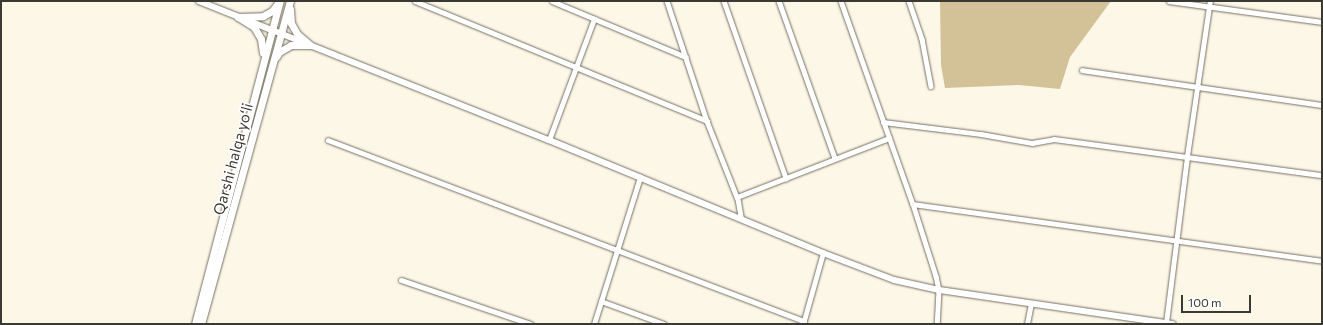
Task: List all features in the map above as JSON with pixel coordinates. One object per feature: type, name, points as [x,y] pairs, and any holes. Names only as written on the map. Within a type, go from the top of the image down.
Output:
[{"type":"highway","points":[[238,17],[263,16],[272,11],[279,1]]},
{"type":"highway","name":"Qarshi halqa yoʻli","points":[[195,324],[279,1]]},
{"type":"highway","points":[[291,1],[291,23],[297,34],[310,45]]},
{"type":"highway","name":"Qarshi halqa yoʻli","points":[[201,324],[291,1]]},
{"type":"highway","points":[[238,17],[254,27],[261,39],[263,61]]},
{"type":"highway","points":[[272,66],[279,52],[284,47],[299,44],[310,45]]},
{"type":"main road","points":[[272,30],[549,140],[823,253],[894,280],[939,290],[1173,324]]},
{"type":"street","points":[[199,1],[272,30]]},
{"type":"street","points":[[415,1],[707,121]]},
{"type":"street","points":[[552,1],[686,57]]},
{"type":"street","points":[[667,1],[707,121],[737,198],[741,219]]},
{"type":"street","points":[[724,1],[786,178]]},
{"type":"street","points":[[779,1],[835,158]]},
{"type":"street","points":[[841,1],[913,204],[939,290],[937,324]]},
{"type":"street","points":[[910,1],[922,39],[931,86]]},
{"type":"street","points":[[1169,1],[1322,22]]},
{"type":"street","points":[[1166,323],[1175,240],[1210,1]]},
{"type":"street","points":[[549,140],[594,19]]},
{"type":"street","points":[[1082,70],[1322,105]]},
{"type":"street","points":[[883,122],[981,134],[1032,143],[1054,139],[1322,175]]},
{"type":"street","points":[[737,198],[835,158],[889,138]]},
{"type":"street","points":[[328,140],[618,249],[803,322],[823,253]]},
{"type":"street","points":[[594,324],[640,178]]},
{"type":"street","points":[[913,204],[1322,261]]},
{"type":"street","points":[[401,280],[531,324]]},
{"type":"street","points":[[602,300],[664,324]]},
{"type":"street","points":[[1027,324],[1031,303]]},
{"type":"shaded area","points":[[940,1],[1111,1],[1070,57],[1060,89],[1019,85],[945,88],[941,65]]}]
